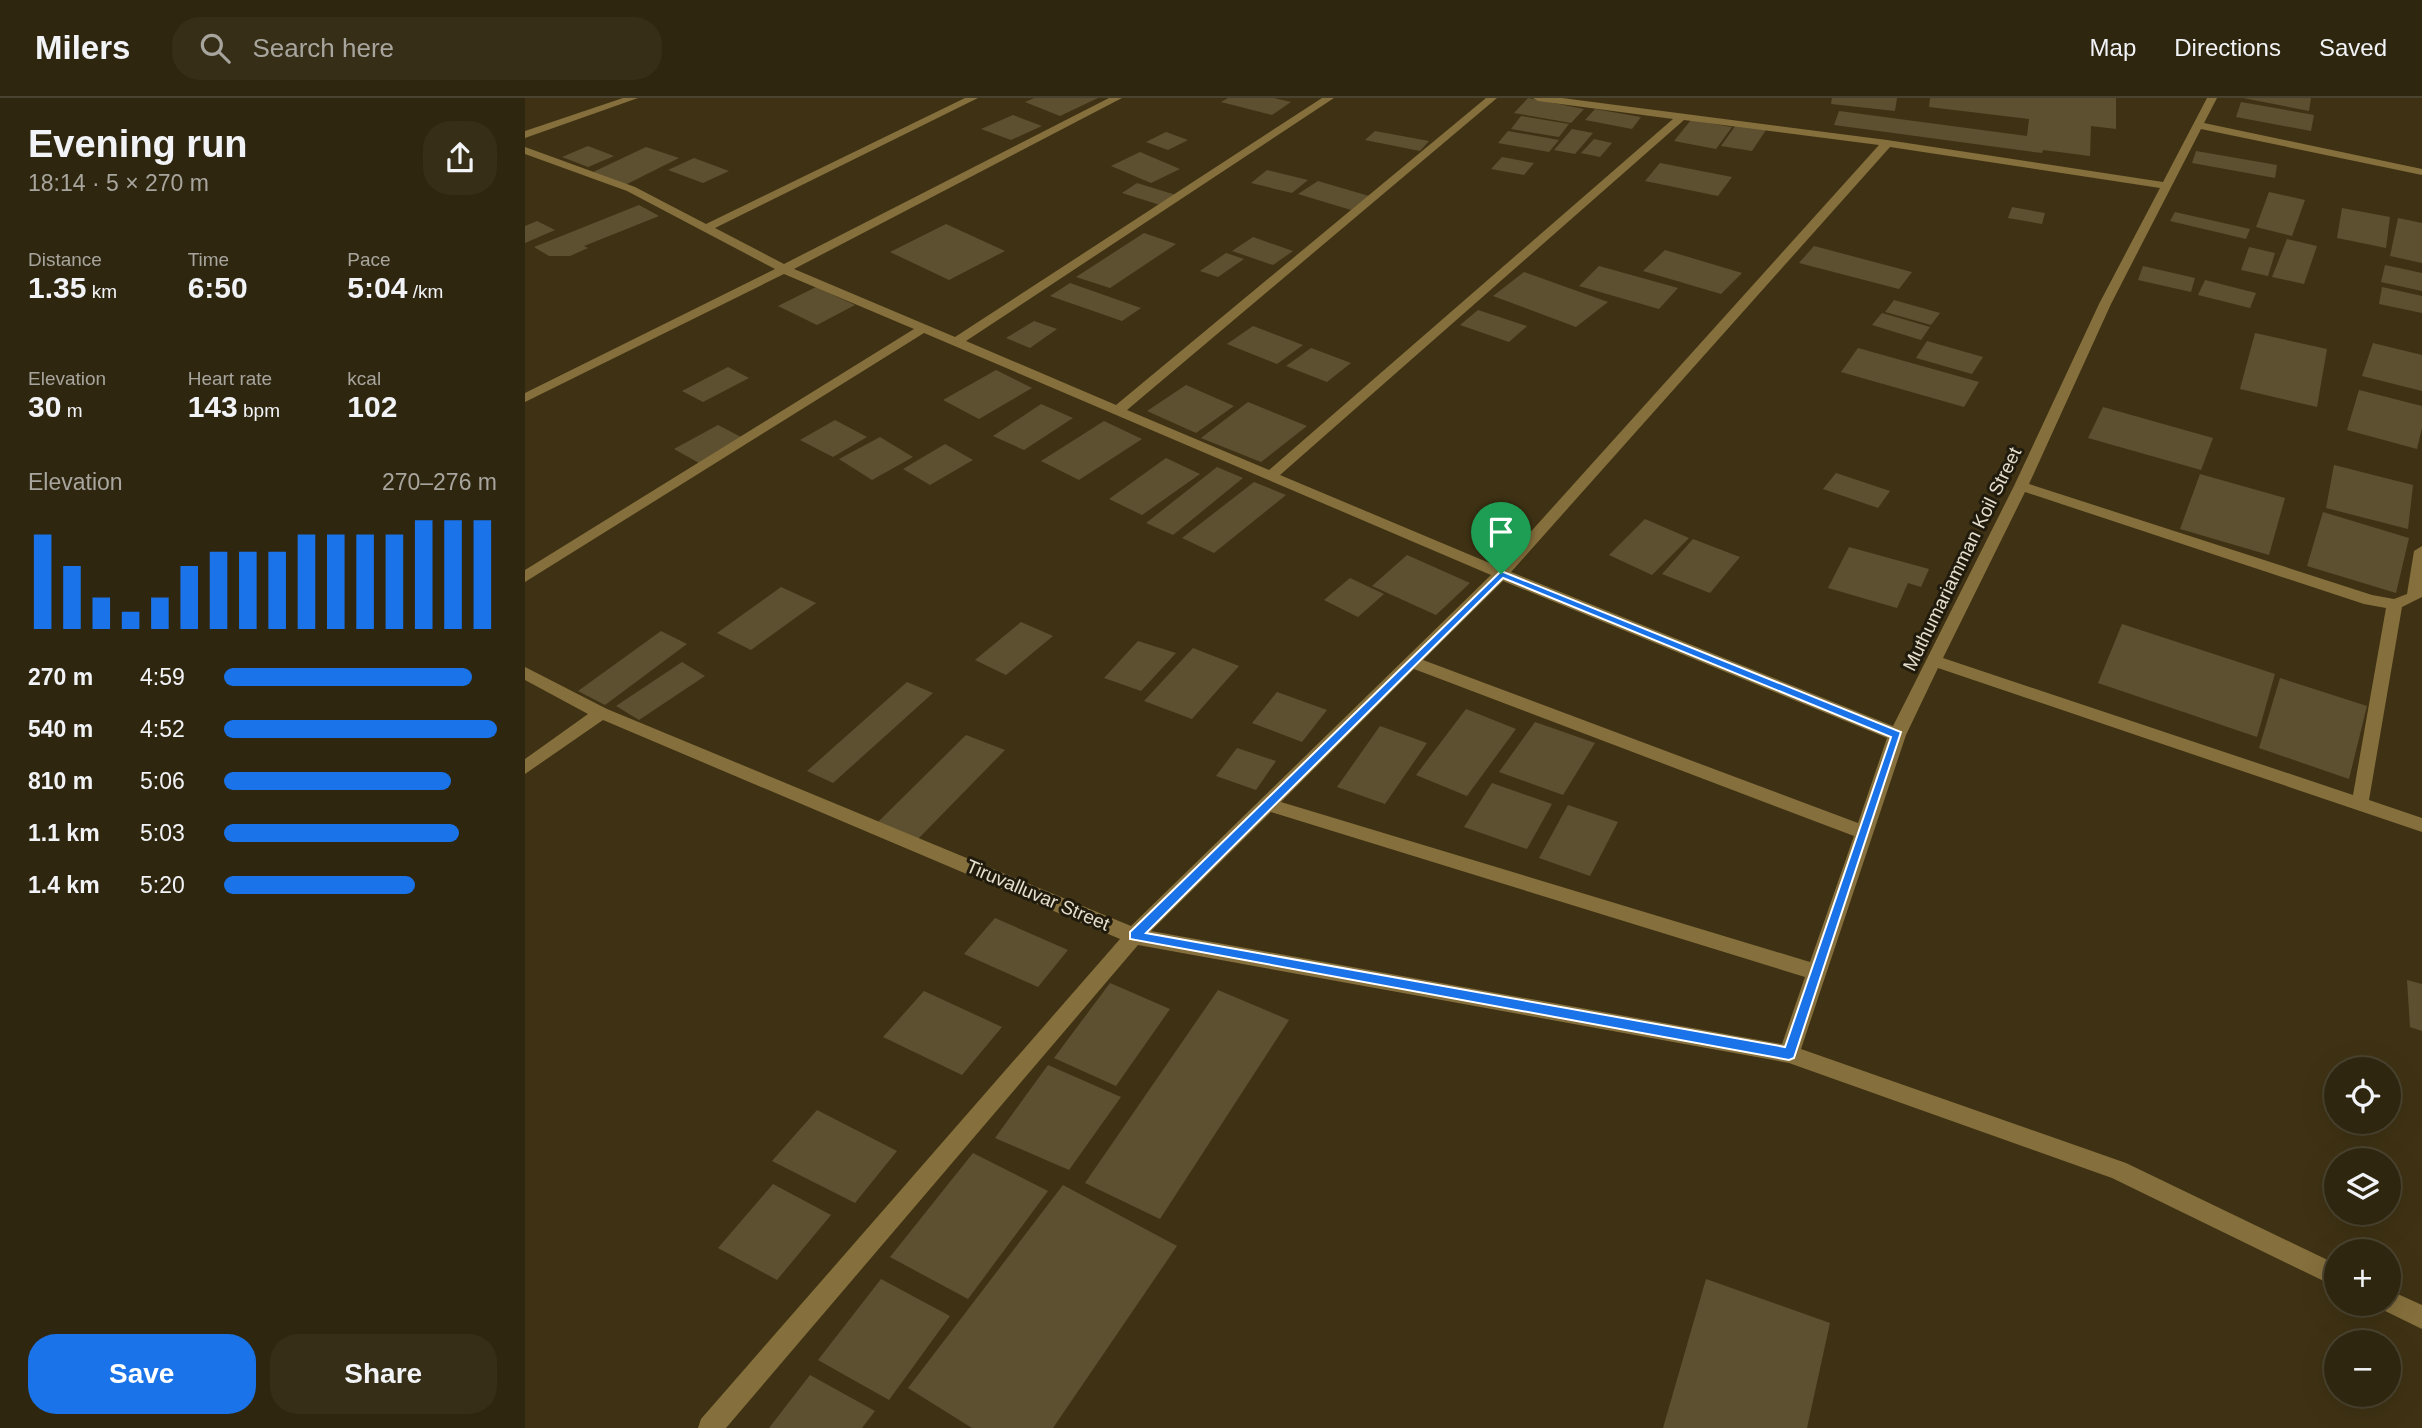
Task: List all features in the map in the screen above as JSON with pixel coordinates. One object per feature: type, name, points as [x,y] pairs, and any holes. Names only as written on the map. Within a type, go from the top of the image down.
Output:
[{"type":"street","points":[[525,135],[633,98]]},
{"type":"street","points":[[705,229],[972,98]]},
{"type":"street","points":[[525,398],[1117,98]]},
{"type":"street","points":[[956,342],[1329,98]]},
{"type":"street","points":[[1118,411],[1492,98]]},
{"type":"street","points":[[1538,98],[1887,144],[2168,186]]},
{"type":"street","name":"Muthumariamman Koil Street","points":[[1789,1054],[1897,735],[2021,486],[2105,304],[2212,98]]},
{"type":"street","points":[[1270,476],[1681,117]]},
{"type":"street","points":[[2199,125],[2422,172]]},
{"type":"street","points":[[709,1428],[1134,936],[1501,574],[1887,144]]},
{"type":"street","points":[[525,150],[631,189],[784,269],[1501,574],[1897,735]]},
{"type":"street","points":[[525,577],[924,328]]},
{"type":"street","points":[[2021,486],[2370,600],[2395,604],[2414,597],[2422,551]]},
{"type":"street","points":[[2360,803],[2395,604]]},
{"type":"street","points":[[1934,661],[2422,825]]},
{"type":"street","points":[[1412,663],[1864,832]]},
{"type":"street","name":"Tiruvalluvar Street","points":[[525,673],[601,713],[1134,936],[1789,1054],[2119,1170],[2324,1270]]},
{"type":"street","points":[[525,768],[601,713]]},
{"type":"street","points":[[1267,804],[1817,972]]},
{"type":"street","points":[[2401,1307],[2422,1317]]},
{"type":"building","points":[[1034,98],[1098,98],[1060,116],[1025,102]]},
{"type":"building","points":[[1228,98],[1274,98],[1291,102],[1272,115],[1221,102]]},
{"type":"building","points":[[1528,98],[1584,109],[1571,123],[1514,113]]},
{"type":"building","points":[[1832,98],[1897,98],[1895,111],[1831,104]]},
{"type":"building","points":[[1930,98],[2116,98],[2116,129],[2091,126],[2090,156],[2043,150],[2042,153],[1834,125],[1839,111],[2027,136],[2029,119],[1929,107]]},
{"type":"building","points":[[2243,98],[2311,98],[2309,111]]},
{"type":"building","points":[[2241,102],[2314,115],[2311,131],[2236,117]]},
{"type":"building","points":[[1595,109],[1641,117],[1632,129],[1585,120]]},
{"type":"building","points":[[1013,115],[1042,126],[1011,140],[981,129]]},
{"type":"building","points":[[1521,116],[1569,124],[1559,137],[1511,129]]},
{"type":"building","points":[[1691,120],[1732,127],[1716,149],[1674,141]]},
{"type":"building","points":[[1736,125],[1766,130],[1752,151],[1721,146]]},
{"type":"building","points":[[1572,129],[1593,133],[1575,154],[1554,150]]},
{"type":"building","points":[[1375,131],[1429,141],[1420,151],[1365,140]]},
{"type":"building","points":[[1508,131],[1559,140],[1549,152],[1498,143]]},
{"type":"building","points":[[1166,132],[1188,140],[1168,150],[1146,142]]},
{"type":"building","points":[[1594,139],[1612,143],[1600,157],[1581,153]]},
{"type":"building","points":[[588,146],[614,156],[588,167],[562,157]]},
{"type":"building","points":[[646,147],[679,158],[625,185],[591,173]]},
{"type":"building","points":[[2196,151],[2277,165],[2275,178],[2192,163]]},
{"type":"building","points":[[1140,152],[1180,169],[1151,183],[1111,166]]},
{"type":"building","points":[[1502,157],[1534,163],[1524,175],[1491,169]]},
{"type":"building","points":[[694,158],[729,171],[703,183],[668,170]]},
{"type":"building","points":[[1660,163],[1732,177],[1718,196],[1645,181]]},
{"type":"building","points":[[1267,170],[1308,180],[1292,193],[1251,183]]},
{"type":"building","points":[[1318,181],[1369,196],[1351,210],[1298,194]]},
{"type":"building","points":[[1137,183],[1176,195],[1160,205],[1122,193]]},
{"type":"building","points":[[2269,192],[2305,200],[2292,236],[2256,227]]},
{"type":"building","points":[[639,205],[659,216],[584,246],[588,248],[570,256],[549,256],[534,247]]},
{"type":"building","points":[[2012,207],[2045,213],[2042,224],[2008,218]]},
{"type":"building","points":[[2342,208],[2390,217],[2386,248],[2337,238]]},
{"type":"building","points":[[2175,212],[2250,229],[2246,239],[2170,221]]},
{"type":"building","points":[[2398,218],[2422,223],[2422,263],[2390,256]]},
{"type":"building","points":[[537,221],[555,230],[525,243],[525,226]]},
{"type":"building","points":[[946,224],[1005,251],[949,280],[890,252]]},
{"type":"building","points":[[1144,233],[1176,244],[1110,288],[1076,277]]},
{"type":"building","points":[[1253,237],[1293,251],[1273,265],[1232,251]]},
{"type":"building","points":[[2287,239],[2317,246],[2304,284],[2272,277]]},
{"type":"building","points":[[1814,246],[1912,272],[1899,289],[1799,263]]},
{"type":"building","points":[[2249,247],[2275,253],[2268,276],[2241,270]]},
{"type":"building","points":[[1665,250],[1742,273],[1721,294],[1643,271]]},
{"type":"building","points":[[1226,253],[1244,259],[1218,277],[1200,271]]},
{"type":"building","points":[[2385,265],[2422,273],[2422,291],[2381,282]]},
{"type":"building","points":[[1599,266],[1678,288],[1659,309],[1579,286]]},
{"type":"building","points":[[2143,266],[2195,278],[2191,292],[2138,280]]},
{"type":"building","points":[[1524,272],[1608,302],[1576,327],[1493,296]]},
{"type":"building","points":[[2205,280],[2256,293],[2250,308],[2198,295]]},
{"type":"building","points":[[1070,283],[1141,308],[1122,321],[1050,296]]},
{"type":"building","points":[[816,287],[855,305],[817,325],[778,306]]},
{"type":"building","points":[[2382,287],[2422,296],[2422,313],[2379,304]]},
{"type":"building","points":[[1894,300],[1940,313],[1931,325],[1885,312]]},
{"type":"building","points":[[1478,310],[1527,326],[1509,342],[1460,325]]},
{"type":"building","points":[[1882,313],[1930,327],[1921,340],[1872,325]]},
{"type":"building","points":[[1034,321],[1057,329],[1030,348],[1006,338]]},
{"type":"building","points":[[1253,326],[1303,345],[1277,364],[1227,344]]},
{"type":"building","points":[[2255,333],[2327,349],[2317,407],[2240,389]]},
{"type":"building","points":[[1927,341],[1983,357],[1972,374],[1916,358]]},
{"type":"building","points":[[2373,343],[2422,355],[2422,391],[2362,376]]},
{"type":"building","points":[[1311,348],[1351,363],[1327,382],[1286,366]]},
{"type":"building","points":[[1858,348],[1979,382],[1964,407],[1841,372]]},
{"type":"building","points":[[728,367],[749,378],[703,402],[682,391]]},
{"type":"building","points":[[996,370],[1032,388],[979,419],[943,400]]},
{"type":"building","points":[[1186,385],[1234,406],[1196,433],[1147,411]]},
{"type":"building","points":[[2359,390],[2422,406],[2422,428],[2417,449],[2347,430]]},
{"type":"building","points":[[1248,402],[1307,426],[1261,462],[1201,438]]},
{"type":"building","points":[[1041,404],[1073,418],[1024,450],[993,436]]},
{"type":"building","points":[[2103,407],[2213,438],[2201,470],[2088,438]]},
{"type":"building","points":[[835,420],[867,437],[833,457],[800,440]]},
{"type":"building","points":[[1104,421],[1142,439],[1079,480],[1041,461]]},
{"type":"building","points":[[718,425],[743,438],[699,463],[674,449]]},
{"type":"building","points":[[880,437],[913,457],[872,480],[839,459]]},
{"type":"building","points":[[945,444],[973,460],[930,485],[903,469]]},
{"type":"building","points":[[1166,458],[1200,474],[1142,515],[1109,499]]},
{"type":"building","points":[[2334,465],[2413,485],[2408,529],[2326,508]]},
{"type":"building","points":[[1217,467],[1243,478],[1173,535],[1146,523]]},
{"type":"building","points":[[1836,473],[1890,491],[1878,508],[1823,489]]},
{"type":"building","points":[[2200,474],[2285,498],[2269,555],[2180,529]]},
{"type":"building","points":[[1254,482],[1286,495],[1214,553],[1182,538]]},
{"type":"building","points":[[2323,512],[2409,538],[2396,593],[2307,566]]},
{"type":"building","points":[[1645,519],[1689,538],[1652,575],[1609,555]]},
{"type":"building","points":[[1693,539],[1740,557],[1710,593],[1662,574]]},
{"type":"building","points":[[1849,547],[1929,569],[1921,587],[1908,583],[1897,608],[1828,588]]},
{"type":"building","points":[[1407,555],[1470,583],[1436,615],[1372,586]]},
{"type":"building","points":[[1350,578],[1384,594],[1358,617],[1324,600]]},
{"type":"building","points":[[781,587],[816,603],[751,650],[717,633]]},
{"type":"building","points":[[1021,622],[1053,636],[1006,675],[975,660]]},
{"type":"building","points":[[2122,624],[2275,674],[2257,737],[2098,683]]},
{"type":"building","points":[[661,631],[687,644],[605,705],[578,691]]},
{"type":"building","points":[[1138,641],[1176,653],[1141,691],[1104,678]]},
{"type":"building","points":[[1193,648],[1239,666],[1192,719],[1144,701]]},
{"type":"building","points":[[682,662],[705,676],[639,720],[616,706]]},
{"type":"building","points":[[2280,678],[2367,706],[2349,779],[2259,748]]},
{"type":"building","points":[[907,682],[933,693],[833,783],[807,771]]},
{"type":"building","points":[[1277,692],[1327,710],[1302,742],[1252,723]]},
{"type":"building","points":[[1466,709],[1516,729],[1467,796],[1416,775]]},
{"type":"building","points":[[1535,722],[1595,743],[1563,795],[1499,772]]},
{"type":"building","points":[[1380,726],[1427,743],[1385,804],[1337,787]]},
{"type":"building","points":[[966,735],[1005,750],[918,839],[878,822]]},
{"type":"building","points":[[1237,748],[1276,761],[1256,790],[1216,776]]},
{"type":"building","points":[[1492,783],[1552,804],[1527,849],[1464,827]]},
{"type":"building","points":[[1568,805],[1618,822],[1590,876],[1539,858]]},
{"type":"building","points":[[995,918],[1068,950],[1038,987],[964,954]]},
{"type":"building","points":[[2407,980],[2422,984],[2422,1031],[2410,1027]]},
{"type":"building","points":[[1110,983],[1170,1009],[1116,1086],[1054,1058]]},
{"type":"building","points":[[1218,990],[1289,1020],[1160,1219],[1085,1183]]},
{"type":"building","points":[[924,991],[1002,1027],[962,1075],[883,1037]]},
{"type":"building","points":[[1048,1065],[1121,1097],[1069,1170],[995,1138]]},
{"type":"building","points":[[817,1110],[897,1151],[855,1203],[772,1161]]},
{"type":"building","points":[[973,1153],[1048,1191],[968,1299],[890,1257]]},
{"type":"building","points":[[773,1184],[831,1215],[777,1280],[718,1248]]},
{"type":"building","points":[[1063,1185],[1177,1246],[1053,1428],[972,1428],[908,1388]]},
{"type":"building","points":[[881,1279],[950,1316],[889,1400],[818,1360]]},
{"type":"building","points":[[1706,1279],[1830,1323],[1807,1428],[1663,1428]]},
{"type":"building","points":[[810,1375],[875,1411],[862,1428],[769,1428]]},
{"type":"route","points":[[1501,574],[1897,735],[1789,1054],[1134,936],[1501,574]]}]
